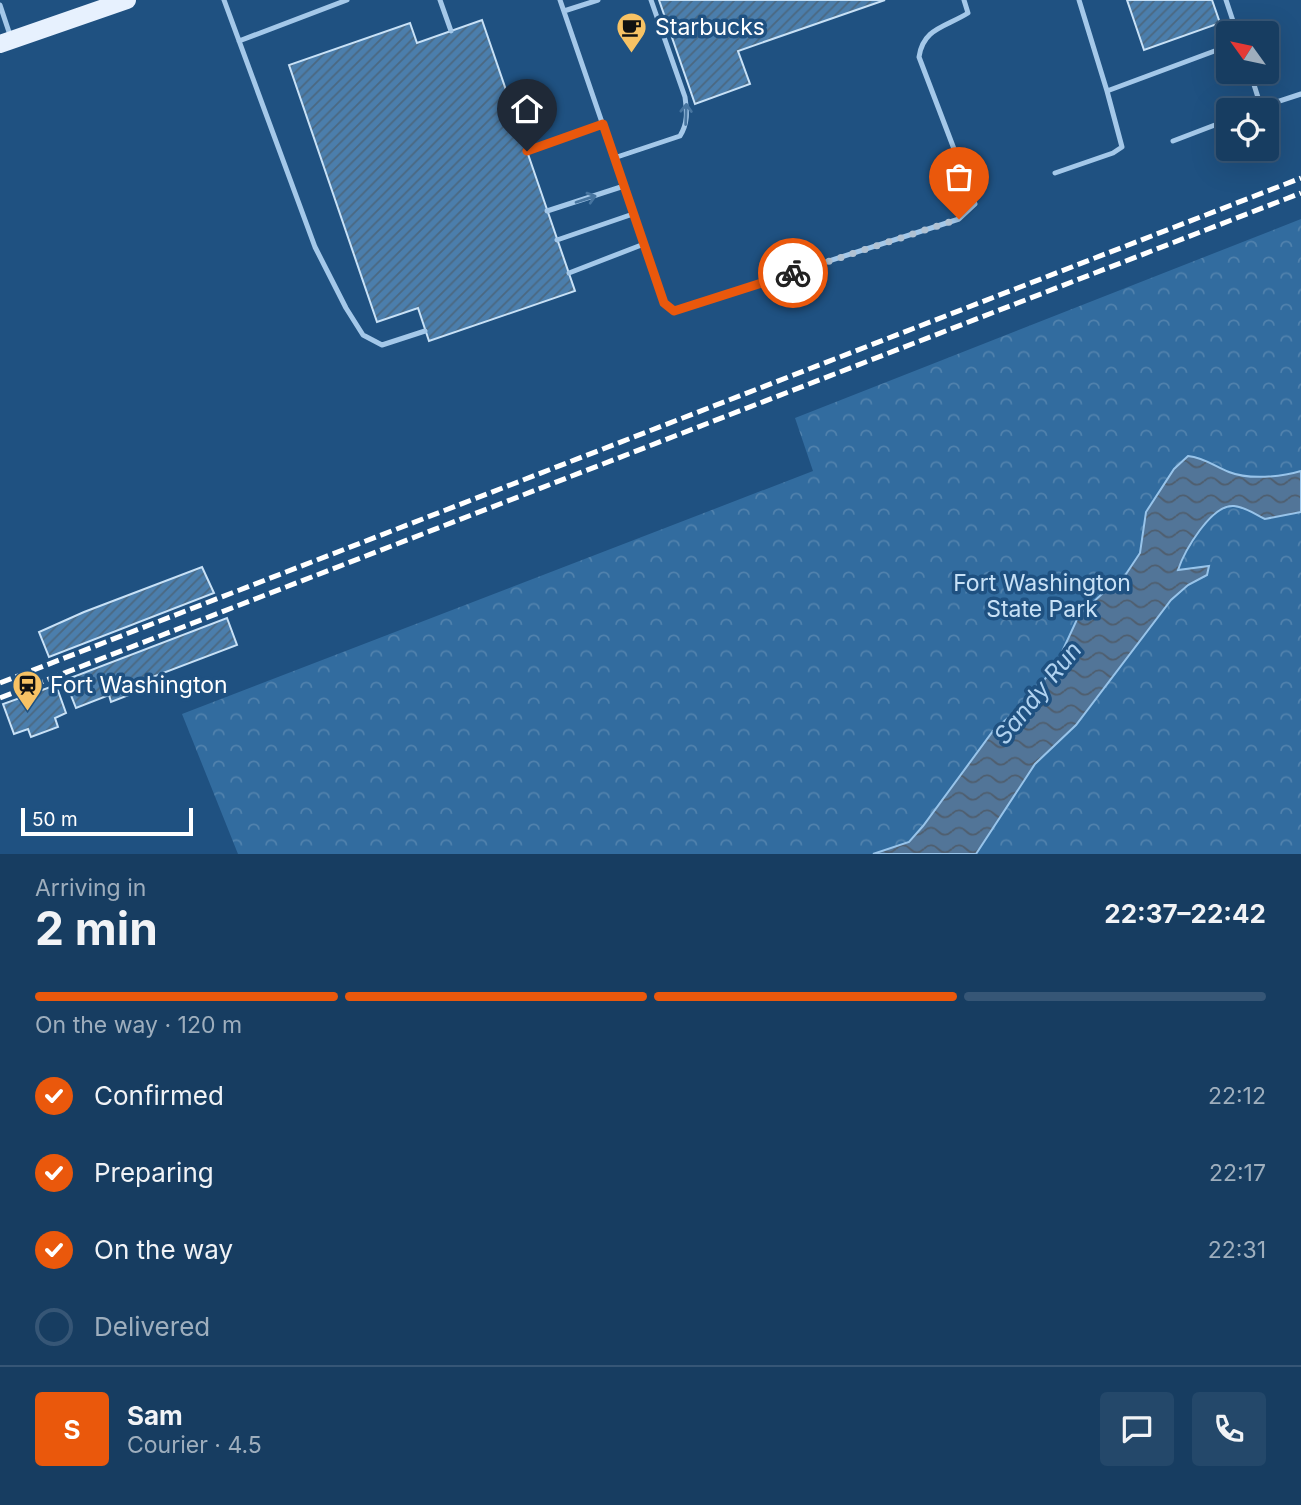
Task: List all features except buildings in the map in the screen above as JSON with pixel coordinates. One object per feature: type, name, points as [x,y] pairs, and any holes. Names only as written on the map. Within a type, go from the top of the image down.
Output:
[{"type":"main road","points":[[6,42],[127,0]]},
{"type":"lane","points":[[224,0],[315,247],[346,308],[363,335],[382,345],[425,331]]},
{"type":"lane","points":[[239,41],[347,0]]},
{"type":"lane","points":[[440,0],[451,31]]},
{"type":"lane","points":[[561,0],[664,303],[674,311],[959,219],[970,211],[975,204],[919,57],[921,44],[927,36],[968,13],[964,0]]},
{"type":"lane","points":[[564,11],[598,0]]},
{"type":"lane","points":[[614,158],[680,136],[685,128],[688,114],[685,97],[651,0]]},
{"type":"lane","points":[[1055,173],[1122,147],[1079,0]]},
{"type":"lane","points":[[1226,0],[1233,21]]},
{"type":"lane","points":[[0,5],[6,42]]},
{"type":"lane","points":[[1107,91],[1216,50]]},
{"type":"lane","points":[[1279,101],[1301,94]]},
{"type":"lane","points":[[527,151],[603,124]]},
{"type":"lane","points":[[1173,141],[1216,125]]},
{"type":"lane","points":[[547,211],[624,186]]},
{"type":"lane","points":[[557,240],[634,214]]},
{"type":"lane","points":[[569,273],[644,244]]},
{"type":"green space","name":"Fort Washington State Park","points":[[1301,219],[1301,854],[238,854],[182,714],[813,471],[795,418]]},
{"type":"water","name":"Sandy Run","points":[[1188,456],[1237,475],[1275,476],[1301,471],[1301,512],[1265,519],[1234,506],[1225,507],[1208,521],[1192,541],[1178,570],[1209,566],[1207,575],[1188,585],[1171,600],[1076,725],[1035,764],[976,854],[873,854],[909,842],[993,731],[1025,703],[1055,667],[1079,615],[1122,580],[1140,553],[1146,512],[1174,469]]},
{"type":"railway","points":[[0,683],[1301,178]]},
{"type":"railway","points":[[0,698],[1301,193]]},
{"type":"way so far","points":[[793,273],[959,219]]},
{"type":"place","name":"Starbucks","points":[[632,54]]},
{"type":"place","name":"Fort Washington","points":[[27,712]]},
{"type":"route","points":[[527,151],[603,124],[664,303],[674,311],[793,273]]}]
